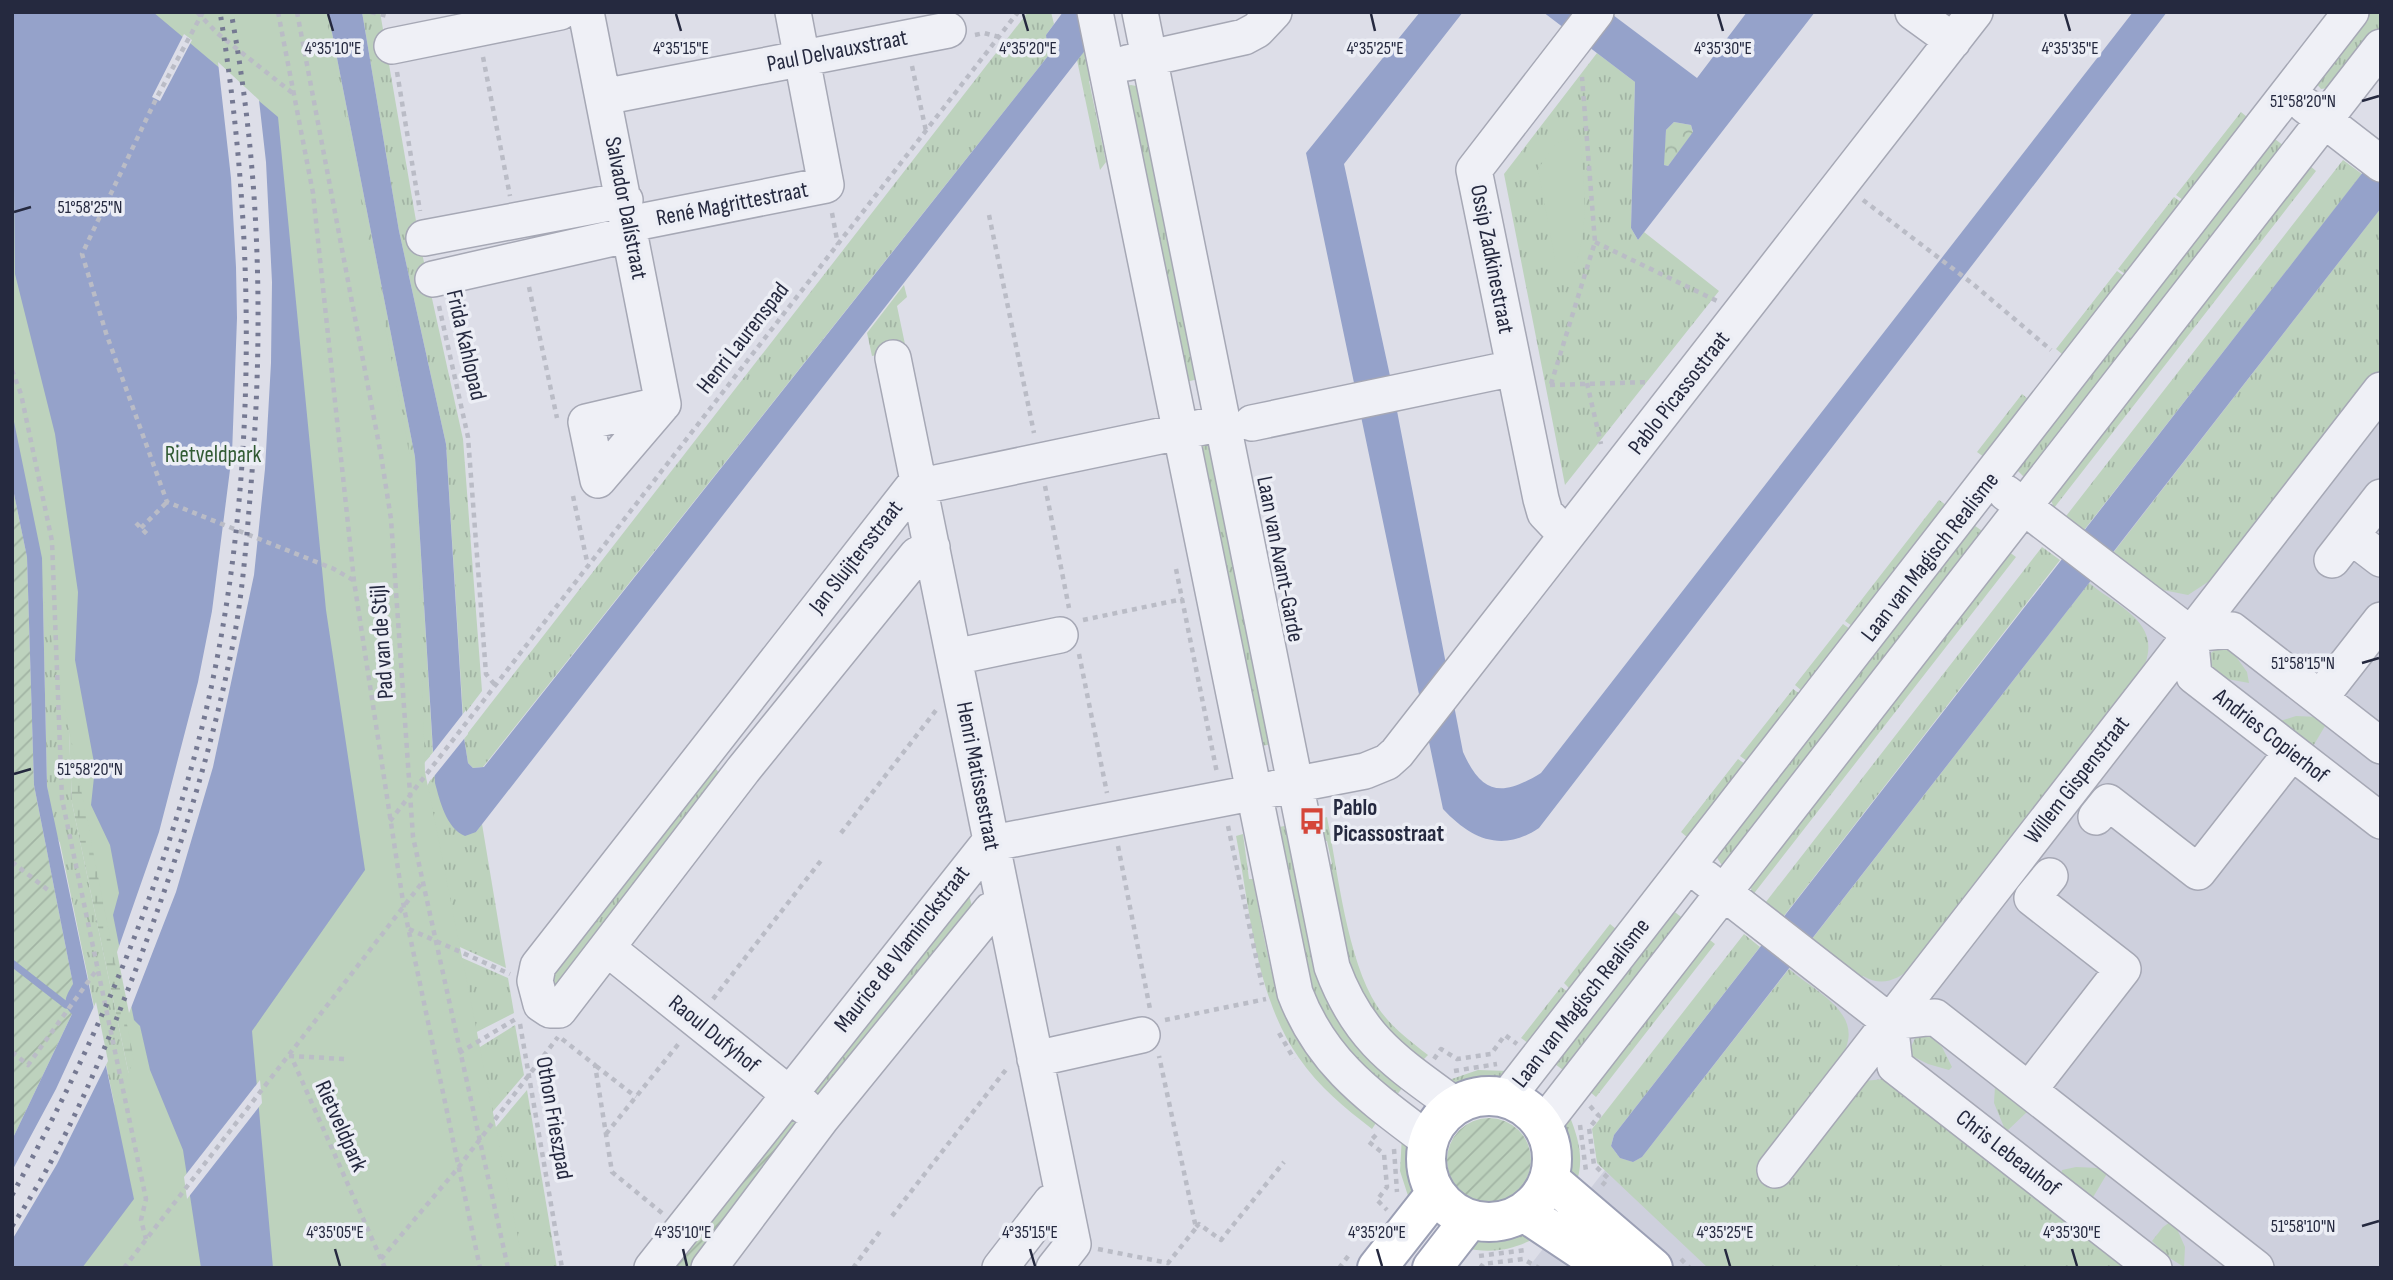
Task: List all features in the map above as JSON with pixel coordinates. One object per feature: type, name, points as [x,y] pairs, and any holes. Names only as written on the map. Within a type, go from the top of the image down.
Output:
[{"type":"main road","points":[[1456,1088],[1485,1097],[1506,1099],[1526,1109],[1542,1126],[1551,1146],[1549,1179],[1539,1197],[1524,1212],[1492,1222],[1470,1219],[1451,1209],[1436,1193],[1427,1163],[1429,1141],[1456,1088]]},
{"type":"main road","points":[[1549,1179],[1653,1268]]},
{"type":"main road","points":[[1377,1268],[1436,1193]]},
{"type":"main road","points":[[1524,1212],[1608,1268]]},
{"type":"main road","points":[[1432,1268],[1470,1219]]},
{"type":"street","points":[[386,22],[477,29],[561,12]]},
{"type":"street","name":"Salvador Dalístraat","points":[[586,12],[663,404]]},
{"type":"street","name":"René Magrittestraat","points":[[628,219],[826,185],[793,12]]},
{"type":"street","name":"Laan van Avant-Garde","points":[[1140,12],[1237,423],[1295,785],[1332,967],[1353,1014],[1377,1044],[1456,1088]]},
{"type":"street","points":[[1101,39],[1149,58],[1244,37],[1258,30],[1274,12]]},
{"type":"street","name":"Ossip Zadkinestraat","points":[[1566,535],[1545,513],[1527,381],[1474,170],[1596,12]]},
{"type":"street","points":[[1913,12],[1953,41]]},
{"type":"street","name":"Pablo Picassostraat","points":[[1295,785],[1365,771],[1387,762],[1419,727],[1975,12]]},
{"type":"street","name":"Laan van Magisch Realisme","points":[[1506,1099],[1990,480],[2351,12]]},
{"type":"street","name":"Paul Delvauxstraat","points":[[603,97],[948,30]]},
{"type":"street","points":[[1101,39],[1290,976],[1301,1011],[1323,1049],[1340,1069],[1429,1141]]},
{"type":"street","name":"Laan van Magisch Realisme","points":[[1542,1126],[2381,47]]},
{"type":"street","points":[[2288,92],[2370,156]]},
{"type":"street","points":[[425,238],[515,222],[628,219]]},
{"type":"street","points":[[433,279],[524,259],[628,219]]},
{"type":"street","name":"Henri Matissestraat","points":[[893,358],[1063,1198],[1064,1256]]},
{"type":"street","name":"Jan Sluijtersstraat","points":[[532,1002],[538,966],[905,494],[919,485],[1180,432],[1402,392],[1527,381]]},
{"type":"street","name":"Willem Gispenstraat","points":[[1775,1170],[2381,390]]},
{"type":"street","points":[[1990,480],[2190,634],[2232,630],[2381,746]]},
{"type":"street","points":[[2381,497],[2341,548],[2381,559]]},
{"type":"street","name":"Jan Sluijtersstraat","points":[[532,1002],[607,948],[743,770],[917,555],[932,547]]},
{"type":"street","points":[[2320,698],[2381,620]]},
{"type":"street","name":"Andries Copierhof","points":[[2190,634],[2194,676],[2381,821]]},
{"type":"street","points":[[956,669],[1069,642]]},
{"type":"street","points":[[710,746],[743,770]]},
{"type":"street","points":[[2096,817],[2108,802],[2198,872],[2292,752]]},
{"type":"street","points":[[991,842],[1295,785]]},
{"type":"street","name":"Maurice de Vlaminckstraat","points":[[652,1268],[787,1093],[982,848],[991,842]]},
{"type":"street","points":[[1688,866],[1890,1022],[1934,1017],[2256,1268]]},
{"type":"street","points":[[2029,1090],[2123,970],[2032,898],[2050,876]]},
{"type":"street","name":"Maurice de Vlaminckstraat","points":[[709,1268],[821,1119],[990,910],[1004,905]]},
{"type":"street","name":"Raoul Dufyhof","points":[[607,948],[821,1119]]},
{"type":"street","name":"Chris Lebeauhof","points":[[1890,1022],[1895,1066],[2154,1268]]},
{"type":"street","points":[[1033,1049],[1147,1029]]},
{"type":"street","points":[[1000,1268],[1051,1202],[1063,1198]]},
{"type":"path","name":"Pad van de Stijl","points":[[278,12],[313,193],[354,581],[390,821],[408,929],[480,1268]]},
{"type":"path","name":"Pad van de Stijl","points":[[297,12],[387,493],[410,796],[421,884],[508,1268]]},
{"type":"path","points":[[371,12],[386,22],[425,238]]},
{"type":"path","name":"Henri Laurenspad","points":[[390,821],[1018,12]]},
{"type":"path","points":[[295,95],[200,13],[82,254],[106,333],[167,502],[334,569],[354,581]]},
{"type":"path","points":[[477,29],[515,222]]},
{"type":"path","points":[[905,38],[926,131]]},
{"type":"path","points":[[1565,52],[1581,64],[1595,242],[1527,381],[1587,383],[1687,380]]},
{"type":"path","points":[[1842,183],[1973,284],[2051,350]]},
{"type":"path","points":[[989,215],[1072,622],[1182,599]]},
{"type":"path","points":[[1595,242],[1741,313]]},
{"type":"path","points":[[524,259],[557,419]]},
{"type":"path","name":"Frida Kahlopad","points":[[433,279],[468,437],[486,674],[495,685]]},
{"type":"path","points":[[12,370],[21,394],[52,541],[62,799],[146,1199],[141,1220],[146,1239]]},
{"type":"path","points":[[1587,383],[1611,482]]},
{"type":"path","points":[[571,486],[588,567]]},
{"type":"path","points":[[141,528],[167,502]]},
{"type":"path","points":[[136,523],[147,534]]},
{"type":"path","points":[[1069,642],[1113,819],[1147,1029],[1196,1228]]},
{"type":"path","points":[[841,833],[956,669]]},
{"type":"path","points":[[12,862],[48,890]]},
{"type":"path","points":[[124,1268],[291,1056],[421,884]]},
{"type":"path","points":[[408,929],[434,940],[532,1002],[596,1065],[636,1097]]},
{"type":"path","points":[[12,1052],[28,1065],[67,1015],[98,968]]},
{"type":"path","points":[[1147,1029],[1266,999]]},
{"type":"path","points":[[459,1053],[532,1002]]},
{"type":"path","points":[[381,1259],[458,1168],[529,1076],[532,1002]]},
{"type":"path","name":"Othon Frieszpad","points":[[532,1002],[529,1076],[562,1268]]},
{"type":"path","points":[[1428,1048],[1443,1059]]},
{"type":"path","points":[[892,1216],[1033,1049]]},
{"type":"path","name":"Rietveldpark","points":[[344,1059],[291,1056],[385,1268]]},
{"type":"path","points":[[596,1065],[612,1172],[681,1229]]},
{"type":"path","points":[[1449,1065],[1456,1088]]},
{"type":"path","points":[[1064,1256],[1168,1263],[1199,1224],[1221,1240],[1284,1163]]},
{"type":"path","points":[[853,1268],[881,1230]]},
{"type":"path","points":[[1480,1268],[1483,1264],[1523,1259],[1539,1268]]},
{"type":"shaded area","points":[[2381,181],[2381,1268],[1528,1268]]},
{"type":"green space","name":"Rietveldpark","points":[[12,12],[325,12],[417,494],[425,772],[524,1268],[42,1268],[134,1060],[12,437]]},
{"type":"green space","points":[[303,12],[328,12],[415,457],[433,753],[417,771]]},
{"type":"green space","points":[[362,12],[380,12],[420,244],[463,439],[482,691],[463,716],[446,444],[399,231]]},
{"type":"green space","points":[[1028,12],[1051,12],[1054,24],[1046,35],[1048,56],[483,767],[473,768],[468,763],[464,738]]},
{"type":"green space","points":[[2360,12],[2381,12],[2381,30],[2336,87],[2321,89],[2315,82]]},
{"type":"green space","points":[[1090,44],[1098,78],[1089,81],[1106,162],[1100,170],[1077,60]]},
{"type":"green space","points":[[1597,53],[1635,82],[1631,228],[1638,240],[1644,232],[1719,291],[1565,485],[1504,174]]},
{"type":"green space","points":[[1126,86],[1141,87],[1203,378],[1177,384]]},
{"type":"green space","points":[[2241,112],[2247,117],[2183,200],[2176,195]]},
{"type":"green space","points":[[1674,122],[1691,125],[1693,133],[1668,166],[1663,165],[1666,130]]},
{"type":"green space","points":[[2267,133],[2288,149],[2024,477],[2014,467]]},
{"type":"green space","points":[[1580,135],[1584,216],[1576,263],[1555,259],[1538,169],[1556,143]]},
{"type":"green space","points":[[2302,159],[2316,171],[2054,508],[2051,500]]},
{"type":"green space","points":[[2343,160],[2362,174],[2081,534],[2063,520]]},
{"type":"green space","points":[[2174,197],[2181,202],[2125,274],[2118,269]]},
{"type":"green space","points":[[2381,208],[2381,373],[2217,585],[2211,580],[2188,595],[2163,590],[2158,596],[2110,557]]},
{"type":"green space","points":[[12,243],[110,845],[157,1209],[72,803],[63,590]]},
{"type":"green space","points":[[2117,271],[2124,276],[2062,354],[2056,349]]},
{"type":"green space","points":[[904,285],[907,297],[897,306],[906,349],[872,356],[867,333]]},
{"type":"green space","points":[[12,305],[63,591],[72,803],[157,1209],[134,1199],[60,843],[54,831],[47,786],[42,558]]},
{"type":"green space","points":[[2022,394],[2028,399],[1984,457],[1977,452]]},
{"type":"green space","points":[[1212,445],[1278,743],[1250,748],[1200,446]]},
{"type":"green space","points":[[12,484],[27,557],[34,785],[73,984],[72,1014],[12,1140]]},
{"type":"green space","points":[[1939,500],[1946,505],[1852,626],[1845,621]]},
{"type":"green space","points":[[1967,520],[1989,536],[1728,865],[1721,864],[1714,853]]},
{"type":"green space","points":[[2001,546],[2016,557],[1752,896],[1750,879]]},
{"type":"green space","points":[[2042,547],[2060,560],[1780,921],[1762,907]]},
{"type":"green space","points":[[2089,583],[2134,616],[2142,626],[2148,649],[2145,664],[2151,668],[1913,967],[1889,980],[1877,981],[1863,976],[1858,981],[1809,943]]},
{"type":"green space","points":[[1843,624],[1850,629],[1802,691],[1795,685]]},
{"type":"green space","points":[[2219,647],[2230,648],[2247,672],[2249,683],[2227,679],[2205,666],[2208,655]]},
{"type":"green space","points":[[1793,689],[1800,694],[1747,761],[1740,756]]},
{"type":"green space","points":[[2296,716],[2319,717],[2328,721],[2312,748],[2280,721]]},
{"type":"green space","points":[[1738,759],[1745,764],[1688,838],[1681,832]]},
{"type":"green space","points":[[708,767],[716,769],[722,776],[557,988],[548,983],[547,966]]},
{"type":"green space","points":[[434,774],[476,832],[482,824],[506,968],[440,938],[421,796]]},
{"type":"green space","points":[[1327,817],[1345,915],[1358,965],[1377,1006],[1400,1032],[1428,1055],[1423,1060],[1379,1017],[1354,974],[1341,925],[1329,865],[1332,864],[1320,819]]},
{"type":"green space","points":[[1295,824],[1313,922],[1408,1081],[1391,1102],[1317,1024],[1268,829]]},
{"type":"green space","points":[[1243,834],[1249,879],[1253,879],[1268,955],[1286,1015],[1300,1042],[1319,1068],[1376,1123],[1372,1129],[1315,1078],[1284,1034],[1263,979],[1250,922],[1236,836]]},
{"type":"green space","points":[[969,895],[973,910],[828,1096],[813,1100],[805,1079]]},
{"type":"green space","points":[[1667,906],[1689,923],[1570,1075],[1548,1059]]},
{"type":"green space","points":[[1610,924],[1616,929],[1570,989],[1564,983]]},
{"type":"green space","points":[[1701,933],[1715,944],[1596,1097],[1582,1085]]},
{"type":"green space","points":[[1744,934],[1760,947],[1614,1135],[1611,1146],[1620,1158],[1633,1162],[1642,1157],[1789,969],[1825,996],[1844,1017],[1848,1042],[1841,1057],[1864,1081],[1884,1079],[2133,1268],[1708,1268],[1597,1163],[1592,1129]]},
{"type":"green space","points":[[442,949],[508,978],[514,1013],[465,1038]]},
{"type":"green space","points":[[1561,987],[1568,992],[1528,1043],[1521,1038]]},
{"type":"green space","points":[[515,1025],[524,1075],[483,1123],[472,1052]]},
{"type":"green space","points":[[1920,1027],[1942,1047],[1952,1067],[1949,1070],[1908,1054]]},
{"type":"green space","points":[[1478,1070],[1509,1071],[1499,1084],[1462,1089],[1443,1082]]},
{"type":"green space","points":[[1995,1086],[2029,1110],[2006,1132],[1994,1103]]},
{"type":"green space","points":[[527,1090],[557,1268],[515,1268],[485,1140]]},
{"type":"green space","points":[[790,1111],[803,1125],[694,1268],[660,1268]]},
{"type":"green space","points":[[1570,1117],[1580,1151],[1580,1168],[1575,1186],[1565,1166],[1560,1129]]},
{"type":"green space","points":[[1489,1118],[1505,1121],[1519,1130],[1528,1144],[1531,1160],[1528,1176],[1519,1190],[1505,1199],[1489,1202],[1473,1199],[1459,1190],[1450,1176],[1447,1160],[1450,1144],[1459,1130],[1473,1121]]},
{"type":"green space","points":[[1402,1135],[1412,1151],[1417,1168],[1411,1205],[1400,1171]]},
{"type":"green space","points":[[2076,1167],[2099,1168],[2108,1172],[2092,1199],[2061,1175],[2062,1170]]},
{"type":"green space","points":[[2173,1220],[2185,1247],[2184,1267],[2168,1257],[2152,1241],[2163,1227]]},
{"type":"green space","points":[[1529,1231],[1537,1237],[1511,1248],[1484,1251],[1465,1248],[1472,1237],[1490,1232]]},
{"type":"water","points":[[12,12],[153,12],[278,117],[326,610],[365,870],[252,1031],[273,1268],[201,1268],[183,1150],[150,1070],[140,1026],[134,1020],[113,915],[119,893],[110,845],[91,805],[95,768],[75,660],[78,592],[55,434],[15,274]]},
{"type":"water","points":[[328,12],[362,12],[399,231],[446,444],[464,738],[468,763],[473,768],[484,767],[1048,56],[1046,35],[1063,12],[1115,12],[476,832],[465,836],[448,820],[435,783],[415,457]]},
{"type":"water","points":[[1420,12],[1463,12],[1344,164],[1392,385],[1463,752],[1478,777],[1494,788],[1504,788],[1515,786],[1541,773],[2133,12],[2167,12],[1539,828],[1512,840],[1500,841],[1476,835],[1443,809],[1306,153]]},
{"type":"water","points":[[1543,12],[1609,12],[1697,78],[1747,12],[1815,12],[1638,240],[1631,228],[1635,82]],"holes":[[[1674,122],[1691,125],[1693,132],[1668,166],[1664,165],[1666,130]]]},
{"type":"water","points":[[2381,149],[2381,208],[1642,1157],[1633,1162],[1620,1158],[1611,1146],[1614,1135]]},
{"type":"water","points":[[12,412],[42,558],[47,786],[134,1199],[82,1268],[12,1268],[12,1140],[72,1014],[66,1000],[73,984],[34,785],[27,557],[12,484]]},
{"type":"pier","points":[[184,34],[192,40],[160,101],[152,97]]},
{"type":"pier","points":[[218,62],[259,100],[266,162],[272,282],[265,469],[254,575],[213,767],[176,892],[129,1013],[117,952],[159,832],[198,682],[212,611],[232,454],[236,267],[231,178]]},
{"type":"pier","points":[[466,710],[468,734],[431,780],[430,756]]},
{"type":"pier","points":[[96,1002],[108,1061],[57,1164],[12,1240],[12,1171],[56,1089]]},
{"type":"pier","points":[[260,1080],[262,1103],[187,1199],[184,1177]]},
{"type":"waterway","points":[[12,963],[66,1005]]},
{"type":"railway","points":[[12,1195],[67,1090],[138,927],[177,815],[215,669],[231,576],[241,482],[246,387],[246,291],[241,196],[233,103],[220,12]]},
{"type":"railway","points":[[12,1226],[66,1134],[136,969],[176,858],[199,782],[237,622],[251,485],[258,307],[254,189],[241,71],[231,12]]},
{"type":"place","name":"Pablo Picassostraat","points":[[1312,821]]}]
